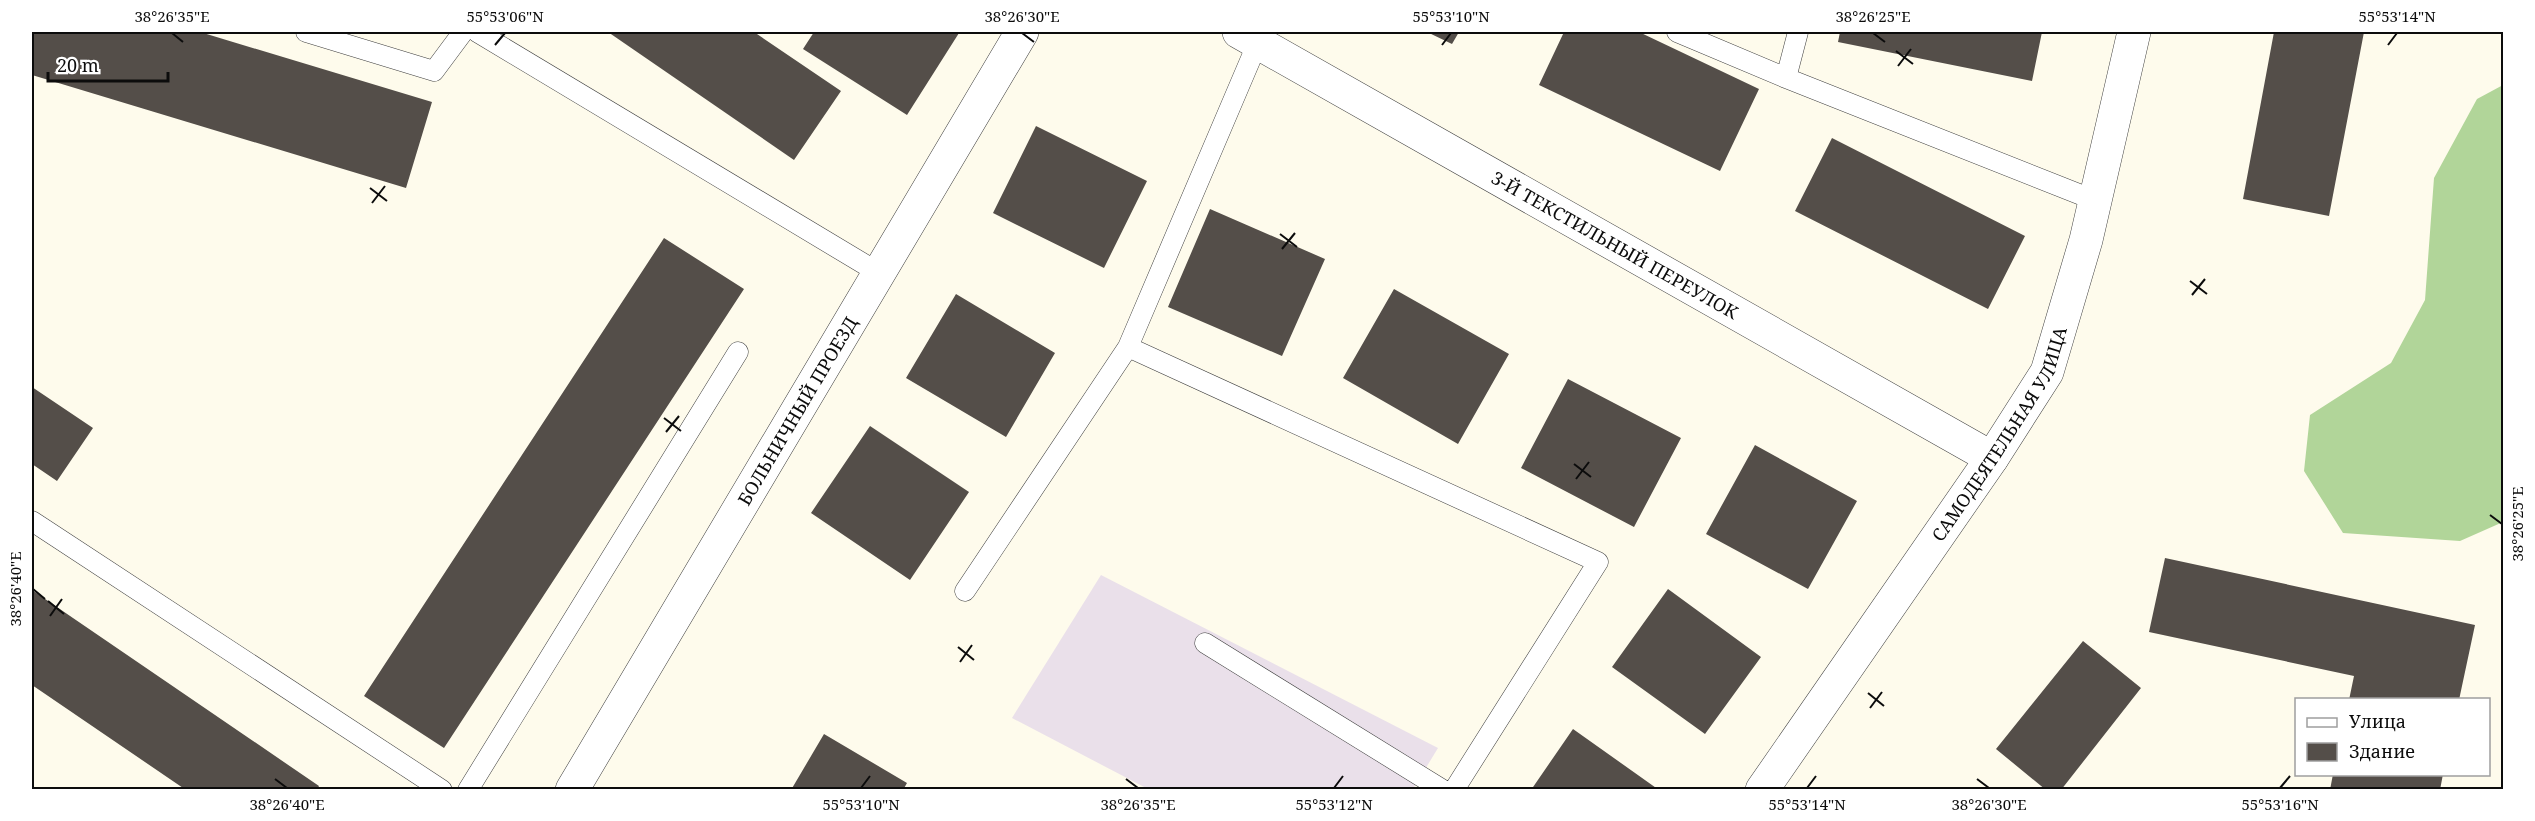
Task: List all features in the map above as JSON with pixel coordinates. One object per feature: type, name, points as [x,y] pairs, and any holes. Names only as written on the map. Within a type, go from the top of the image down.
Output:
[{"type":"street","name":"БОЛЬНИЧНЫЙ ПРОЕЗД","points":[[572,789],[1022,32]]},
{"type":"street","name":"САМОДЕЯТЕЛЬНАЯ УЛИЦА","points":[[1762,789],[1992,458],[2047,372],[2086,240],[2134,32]]},
{"type":"street","name":"3-Й ТЕКСТИЛЬНЫЙ ПЕРЕУЛОК","points":[[1249,37],[1992,458]]},
{"type":"lane","points":[[306,32],[434,71],[463,32]]},
{"type":"lane","points":[[477,32],[879,273]]},
{"type":"lane","points":[[1677,32],[1786,78],[2094,200]]},
{"type":"lane","points":[[1786,78],[1798,32]]},
{"type":"lane","points":[[965,591],[1128,347],[1249,37]]},
{"type":"lane","points":[[1128,347],[1598,562],[1454,789]]},
{"type":"lane","points":[[468,789],[738,352]]},
{"type":"lane","points":[[32,521],[442,789]]},
{"type":"lane","points":[[1204,643],[1443,789]]},
{"type":"shaded area","points":[[1101,575],[1438,748],[1413,789],[1148,789],[1012,718]]},
{"type":"green space","points":[[2503,85],[2503,522],[2460,541],[2343,533],[2304,471],[2310,415],[2391,363],[2425,300],[2434,178],[2477,99]]},
{"type":"building","points":[[32,32],[200,32],[432,102],[406,188],[32,75]]},
{"type":"building","points":[[608,32],[754,32],[841,91],[794,160]]},
{"type":"building","points":[[814,32],[959,33],[907,115],[803,49]]},
{"type":"building","points":[[1427,32],[1459,32],[1452,44]]},
{"type":"building","points":[[1564,32],[1639,32],[1759,89],[1720,171],[1539,85]]},
{"type":"building","points":[[1840,32],[2042,32],[2032,81],[1838,42]]},
{"type":"building","points":[[2274,32],[2364,32],[2329,216],[2243,199]]},
{"type":"building","points":[[1036,126],[1147,181],[1104,268],[993,213]]},
{"type":"building","points":[[1832,138],[2025,236],[1988,309],[1795,211]]},
{"type":"building","points":[[1210,209],[1325,259],[1282,356],[1168,307]]},
{"type":"building","points":[[664,238],[744,289],[444,748],[364,696]]},
{"type":"building","points":[[1394,289],[1509,354],[1458,444],[1343,378]]},
{"type":"building","points":[[956,294],[1055,353],[1006,437],[906,378]]},
{"type":"building","points":[[1568,379],[1681,438],[1634,527],[1521,468]]},
{"type":"building","points":[[32,387],[93,428],[57,481],[32,464]]},
{"type":"building","points":[[870,426],[969,492],[910,580],[811,513]]},
{"type":"building","points":[[1755,445],[1857,501],[1808,589],[1706,534]]},
{"type":"building","points":[[2165,558],[2475,625],[2459,698],[2349,698],[2354,676],[2149,632]]},
{"type":"building","points":[[1668,589],[1761,657],[1705,734],[1612,667]]},
{"type":"building","points":[[32,590],[319,786],[317,790],[186,790],[32,685]]},
{"type":"building","points":[[2083,641],[2141,688],[2061,790],[2046,790],[1996,749]]},
{"type":"building","points":[[1573,729],[1659,790],[1531,790]]},
{"type":"building","points":[[824,734],[907,783],[903,790],[791,790]]},
{"type":"building","points":[[2333,776],[2443,776],[2440,790],[2330,790]]}]
